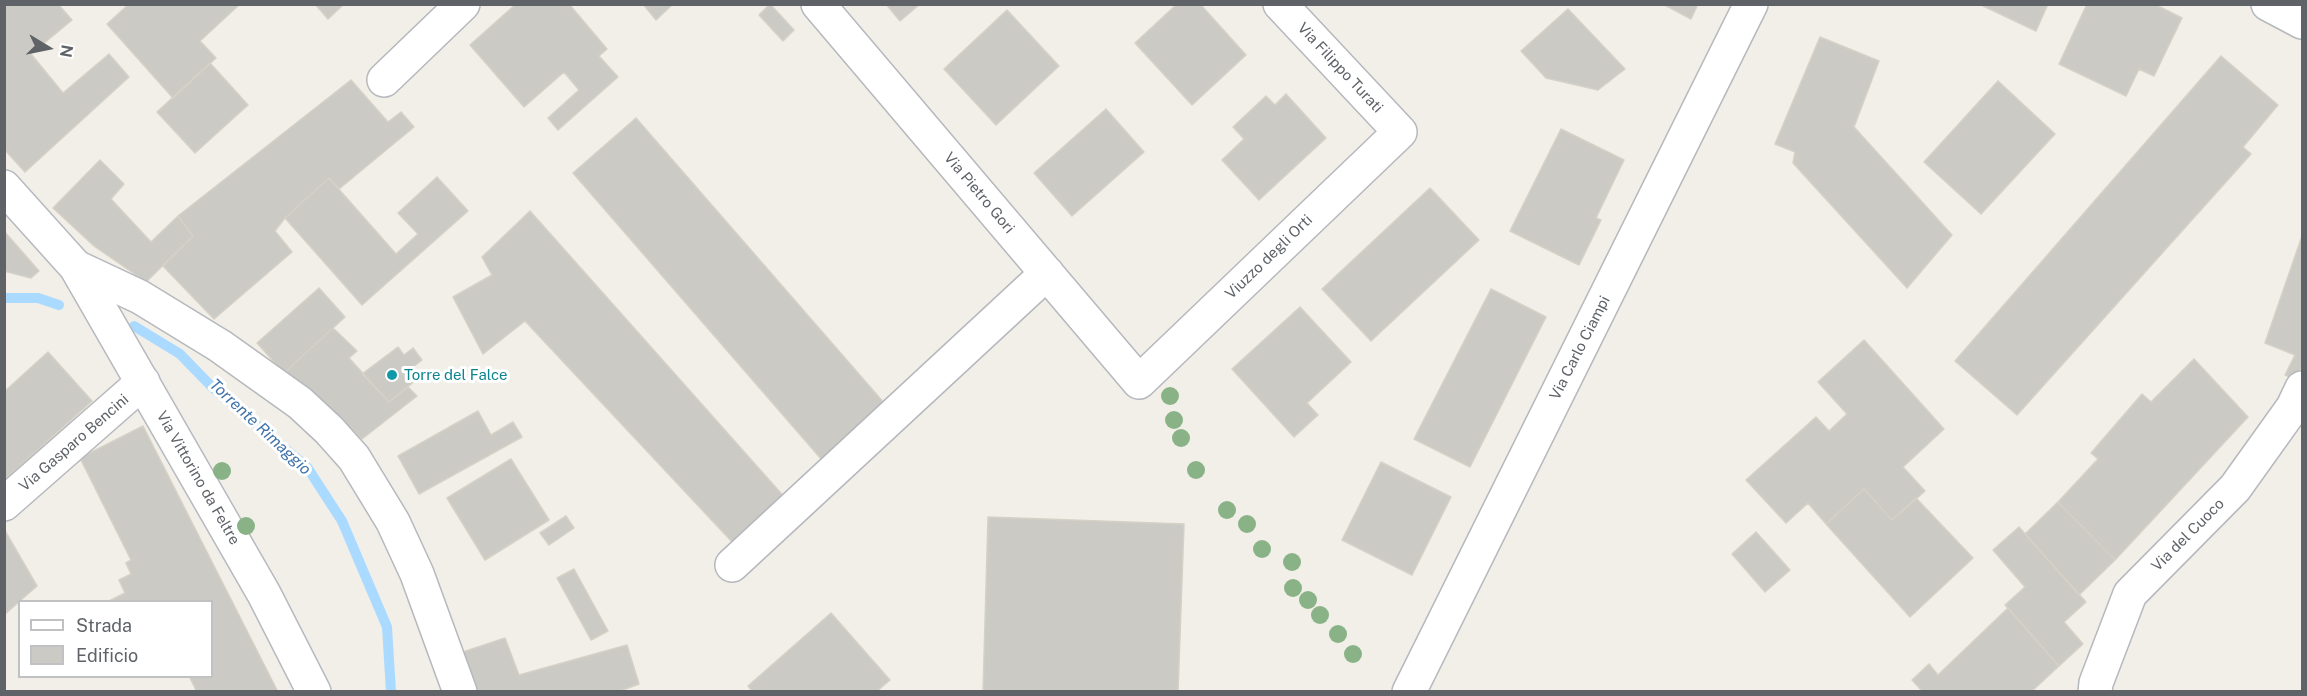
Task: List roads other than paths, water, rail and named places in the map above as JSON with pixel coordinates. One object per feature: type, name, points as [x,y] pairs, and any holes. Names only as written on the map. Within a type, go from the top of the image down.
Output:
[{"type":"street","points":[[384,80],[463,4]]},
{"type":"street","name":"Via Pietro Gori","points":[[818,4],[1139,382]]},
{"type":"street","name":"Via Filippo Turati","points":[[1280,4],[1400,132]]},
{"type":"street","name":"Via Carlo Ciampi","points":[[1409,692],[1751,4]]},
{"type":"street","points":[[2268,4],[2302,22]]},
{"type":"street","name":"Viuzzo degli Orti","points":[[1139,382],[1400,132]]},
{"type":"street","points":[[4,187],[83,279],[140,297],[220,346],[300,403],[329,430],[354,458],[393,522],[417,574],[460,692]]},
{"type":"street","points":[[732,565],[1047,273]]},
{"type":"street","name":"Via Vittorino da Feltre","points":[[83,279],[264,594],[314,692]]},
{"type":"street","name":"Via Gasparo Bencini","points":[[4,504],[143,382]]},
{"type":"street","name":"Via del Cuoco","points":[[2095,692],[2096,683],[2130,594],[2235,488],[2293,407],[2302,388]]},
{"type":"waterway","name":"Torrente Rimaggio","points":[[4,298],[38,298],[59,305]]},
{"type":"waterway","name":"Torrente Rimaggio","points":[[134,326],[180,354],[212,387],[307,467],[342,521],[387,627],[391,692]]},
{"type":"place","name":"Torre del Falce","points":[[392,375]]}]
